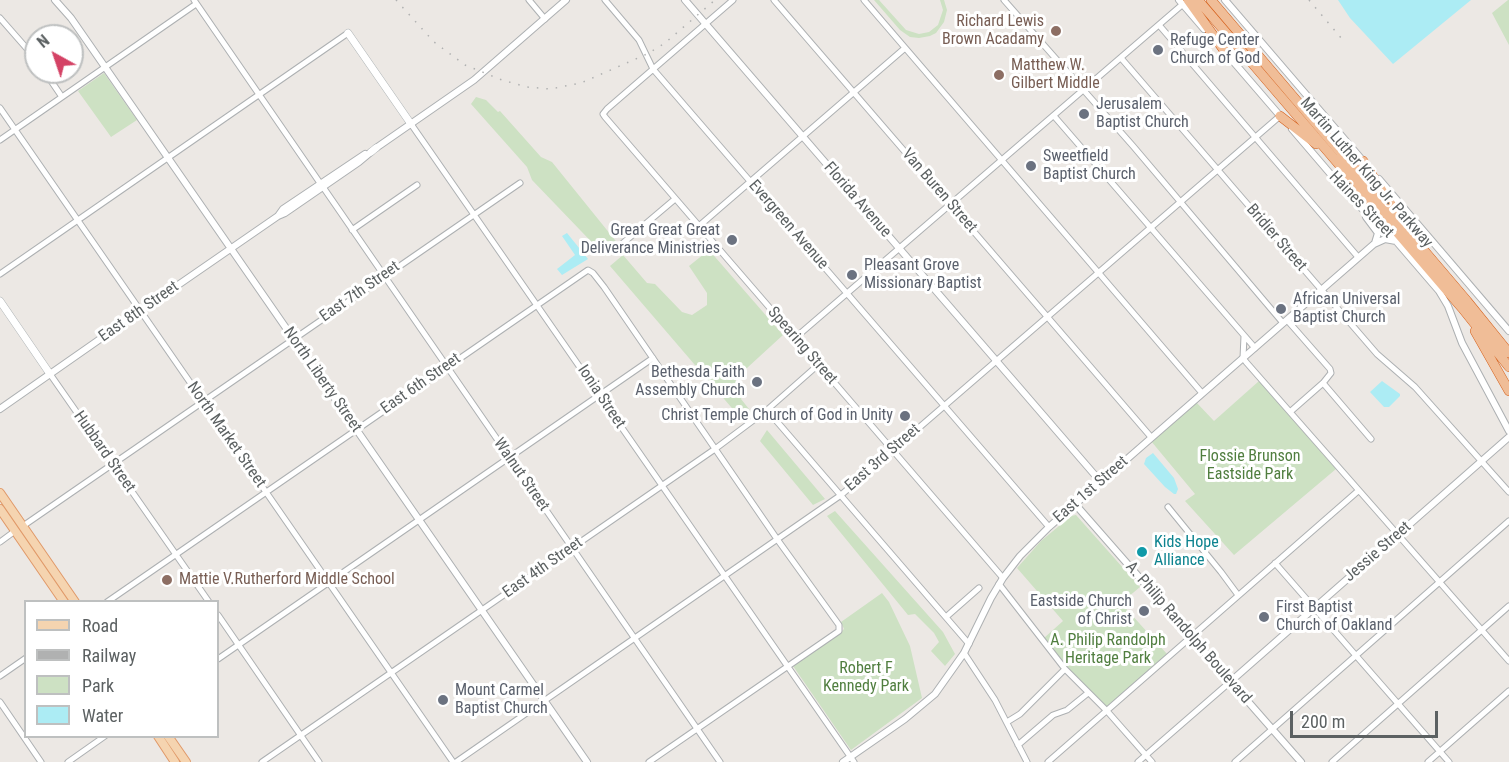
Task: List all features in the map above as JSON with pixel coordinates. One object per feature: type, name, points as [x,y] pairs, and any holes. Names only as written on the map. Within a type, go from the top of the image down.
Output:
[{"type":"highway","name":"Martin Luther King Jr. Parkway","points":[[1198,0],[1462,308],[1509,367]]},
{"type":"highway","name":"Martin Luther King Jr. Parkway","points":[[1211,0],[1509,353]]},
{"type":"highway","points":[[1183,1],[1226,53]]},
{"type":"highway","points":[[1280,116],[1346,173]]},
{"type":"highway","points":[[1363,161],[1411,235]]},
{"type":"highway","points":[[1462,308],[1509,390]]},
{"type":"main road","name":"Ionia Street","points":[[348,33],[411,124]]},
{"type":"main road","name":"Hubbard Street","points":[[0,301],[50,374]]},
{"type":"main road","name":"East 8th Street","points":[[103,337],[110,332]]},
{"type":"main road","points":[[0,493],[19,529],[63,600]]},
{"type":"main road","points":[[0,509],[19,529],[73,600]]},
{"type":"main road","points":[[159,738],[175,762]]},
{"type":"main road","points":[[169,738],[186,762]]},
{"type":"street","name":"North Liberty Street","points":[[55,0],[71,18],[587,762]]},
{"type":"street","points":[[529,0],[545,19]]},
{"type":"street","name":"East 8th Street","points":[[110,332],[278,216],[283,209],[474,80],[566,0]]},
{"type":"street","name":"Evergreen Avenue","points":[[605,0],[639,40],[653,69],[1049,527]]},
{"type":"street","name":"Florida Avenue","points":[[685,0],[1100,481]]},
{"type":"street","points":[[653,69],[733,0]]},
{"type":"street","name":"Van Buren Street","points":[[774,0],[1151,437]]},
{"type":"street","points":[[864,0],[1202,393]]},
{"type":"street","points":[[1004,0],[1285,321],[1330,369],[1330,375],[1323,383],[1290,412]]},
{"type":"street","name":"Haines Street","points":[[1225,0],[1509,331]]},
{"type":"street","points":[[795,338],[1159,25],[1183,1]]},
{"type":"street","points":[[0,140],[195,2]]},
{"type":"street","name":"Walnut Street","points":[[195,2],[720,762]]},
{"type":"street","points":[[0,18],[24,45]]},
{"type":"street","points":[[1159,25],[1358,257]]},
{"type":"street","points":[[0,274],[348,33]]},
{"type":"street","points":[[699,226],[905,48]]},
{"type":"street","name":"Haines Street","points":[[1226,53],[1351,198],[1396,241],[1443,297],[1462,343],[1509,432]]},
{"type":"street","name":"Bridier Street","points":[[1121,58],[1377,354],[1415,387],[1509,492]]},
{"type":"street","name":"Spearing Street","points":[[653,69],[603,114],[1001,581],[1065,669],[1107,711],[1152,762]]},
{"type":"street","points":[[53,84],[62,97]]},
{"type":"street","name":"North Market Street","points":[[0,108],[454,762]]},
{"type":"street","points":[[1054,116],[1255,348]]},
{"type":"street","name":"East 3rd Street","points":[[454,762],[841,495],[1280,116]]},
{"type":"street","name":"Ionia Street","points":[[411,124],[852,759]]},
{"type":"street","name":"East 7th Street","points":[[0,542],[520,183]]},
{"type":"street","points":[[352,230],[417,185]]},
{"type":"street","points":[[1351,198],[1378,233],[1374,244]]},
{"type":"street","points":[[623,243],[675,199]]},
{"type":"street","points":[[1374,244],[1385,239],[1396,241]]},
{"type":"street","name":"East 1st Street","points":[[843,762],[852,759],[922,705],[945,681],[964,653],[986,606],[1001,581],[1020,556],[1049,527],[1374,244]]},
{"type":"street","name":"East 6th Street","points":[[110,600],[588,270],[604,287],[653,358]]},
{"type":"street","points":[[1244,336],[1243,358],[1509,661]]},
{"type":"street","name":"East 8th Street","points":[[0,409],[103,337]]},
{"type":"street","points":[[219,658],[653,358],[839,625],[839,631],[649,762]]},
{"type":"street","name":"East 4th Street","points":[[262,762],[715,449],[767,410],[818,365]]},
{"type":"street","name":"Hubbard Street","points":[[50,374],[207,600]]},
{"type":"street","points":[[1323,383],[1371,439]]},
{"type":"street","points":[[767,410],[969,644]]},
{"type":"street","name":"Jessie Street","points":[[1138,762],[1509,437]]},
{"type":"street","points":[[1048,762],[1358,491]]},
{"type":"street","name":"A. Philip Randolph Boulevard","points":[[1075,504],[1301,762]]},
{"type":"street","points":[[1168,507],[1238,595]]},
{"type":"street","points":[[1235,762],[1509,521]]},
{"type":"street","points":[[1275,564],[1449,762]]},
{"type":"street","points":[[946,617],[979,588]]},
{"type":"street","points":[[1332,762],[1509,606]]},
{"type":"street","points":[[219,616],[319,762]]},
{"type":"street","points":[[964,653],[986,686],[1027,762]]},
{"type":"street","points":[[0,676],[24,659]]},
{"type":"street","points":[[1007,723],[1020,714],[1065,669]]},
{"type":"street","points":[[1428,762],[1509,691]]},
{"type":"street","points":[[1018,745],[1053,715],[1067,710],[1088,693]]},
{"type":"street","points":[[0,702],[24,736]]},
{"type":"street","points":[[25,738],[42,762]]},
{"type":"street","points":[[68,762],[102,738]]},
{"type":"green space","points":[[874,0],[879,0],[906,30],[919,34],[929,32],[938,25],[943,10],[940,0],[944,0],[947,10],[944,22],[936,33],[919,38],[910,37],[900,30]]},
{"type":"green space","points":[[1509,0],[1509,45],[1492,13]]},
{"type":"green space","points":[[104,73],[137,120],[111,137],[78,91]]},
{"type":"green space","points":[[476,97],[486,100],[498,112],[500,111],[541,157],[552,162],[619,245],[605,256],[532,180],[527,167],[471,104]]},
{"type":"green space","points":[[709,250],[783,335],[735,379],[743,395],[741,399],[753,414],[743,421],[610,266],[623,255],[647,283],[655,284],[682,312],[692,315],[707,305],[707,293],[689,266]]},
{"type":"green space","name":"Flossie Brunson Eastside Park","points":[[1259,381],[1336,469],[1234,555],[1185,501],[1195,494],[1151,441],[1196,402],[1214,421]]},
{"type":"green space","points":[[767,430],[825,499],[813,505],[760,441]]},
{"type":"green space","points":[[835,511],[943,632],[955,654],[945,666],[931,651],[939,642],[934,633],[915,614],[908,615],[827,516]]},
{"type":"green space","name":"A. Philip Randolph Heritage Park","points":[[1076,515],[1140,587],[1121,603],[1167,654],[1106,708],[1068,668],[1044,638],[1063,621],[1017,568],[1041,541],[1071,516]]},
{"type":"green space","name":"Robert F Kennedy Park","points":[[882,593],[889,602],[910,646],[922,698],[851,750],[793,666],[839,634],[844,629],[841,622]]},
{"type":"water","points":[[1338,0],[1471,0],[1393,64],[1350,18]]},
{"type":"water","points":[[567,233],[588,259],[562,275],[557,269],[575,255],[562,236]]},
{"type":"water","points":[[1382,381],[1400,394],[1389,407],[1384,407],[1370,392]]},
{"type":"water","points":[[1153,453],[1174,478],[1178,489],[1176,494],[1165,487],[1144,464],[1146,458]]},
{"type":"railway","points":[[396,0],[434,42],[465,65],[502,80],[527,87],[550,89],[581,83],[647,54],[665,43],[715,0]]},
{"type":"railway","points":[[1309,0],[1342,39]]},
{"type":"place","name":"Richard Lewis Brown Acadamy","points":[[1056,31]]},
{"type":"place","name":"Refuge Center Church of God","points":[[1158,50]]},
{"type":"place","name":"Matthew W. Gilbert Middle","points":[[999,75]]},
{"type":"place","name":"Jerusalem Baptist Church","points":[[1084,114]]},
{"type":"place","name":"Sweetfield Baptist Church","points":[[1031,166]]},
{"type":"place","name":"Great Great Great Deliverance Ministries","points":[[732,240]]},
{"type":"place","name":"Pleasant Grove Missionary Baptist","points":[[852,275]]},
{"type":"place","name":"African Universal Baptist Church","points":[[1281,309]]},
{"type":"place","name":"Bethesda Faith Assembly Church","points":[[757,382]]},
{"type":"place","name":"Christ Temple Church of God in Unity","points":[[905,416]]},
{"type":"place","name":"Kids Hope Alliance","points":[[1142,552]]},
{"type":"place","name":"Mattie V.Rutherford Middle School","points":[[167,580]]},
{"type":"place","name":"Eastside Church of Christ","points":[[1144,611]]},
{"type":"place","name":"First Baptist Church of Oakland","points":[[1264,617]]},
{"type":"place","name":"Mount Carmel Baptist Church","points":[[443,700]]}]
